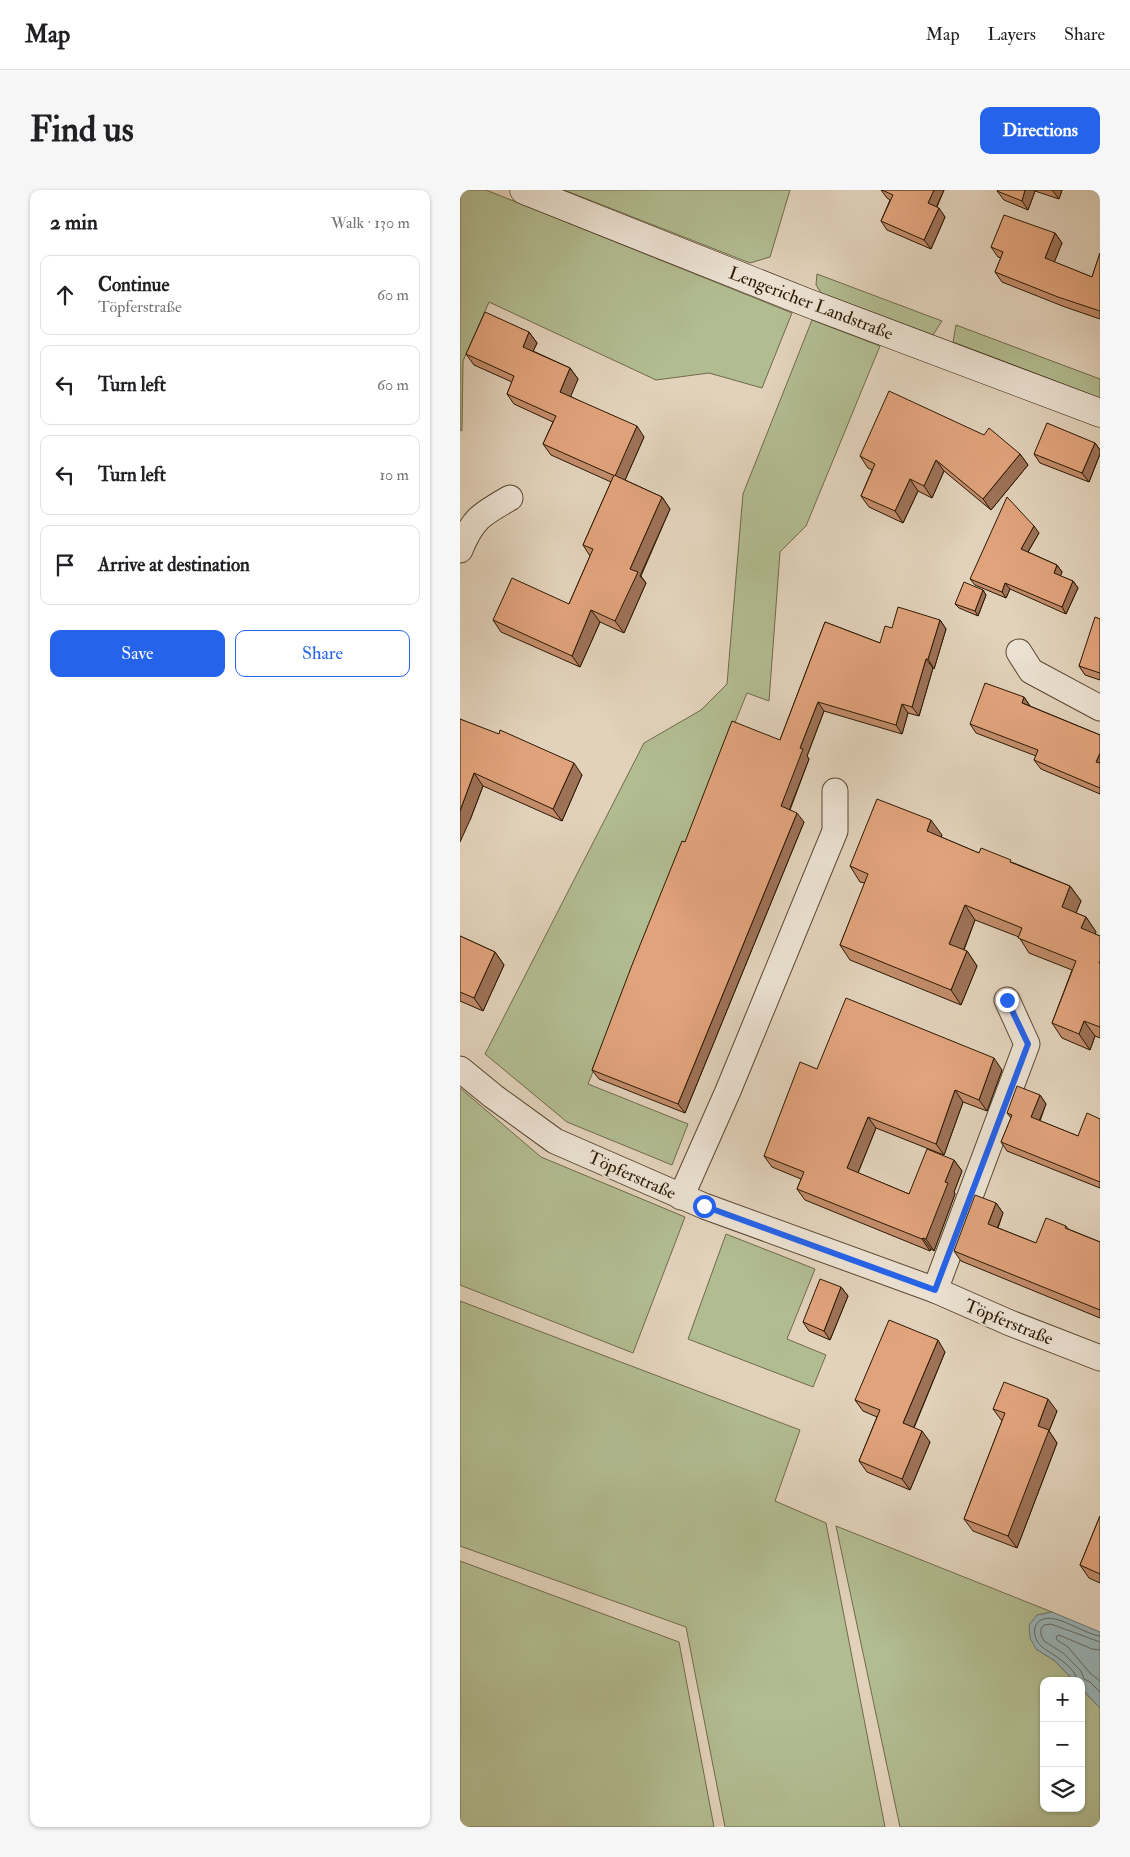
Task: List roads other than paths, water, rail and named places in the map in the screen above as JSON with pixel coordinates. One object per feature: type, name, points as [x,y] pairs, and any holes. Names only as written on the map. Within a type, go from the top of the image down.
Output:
[{"type":"main road","name":"Lengericher Landstraße","points":[[524,190],[808,303],[1100,413]]},
{"type":"street","points":[[460,550],[465,536],[480,516],[510,498]]},
{"type":"street","points":[[1019,652],[1031,672],[1100,708]]},
{"type":"street","points":[[681,1197],[728,1091],[835,831],[835,791]]},
{"type":"street","points":[[935,1290],[1028,1044],[1007,1000]]},
{"type":"street","name":"Töpferstraße","points":[[460,1069],[493,1096],[555,1141],[681,1197],[935,1290],[1010,1323],[1100,1358]]},
{"type":"water","points":[[1052,1612],[1100,1632],[1100,1708],[1085,1692],[1085,1677],[1070,1677],[1055,1661],[1036,1649],[1030,1638],[1029,1625],[1037,1615]]}]
